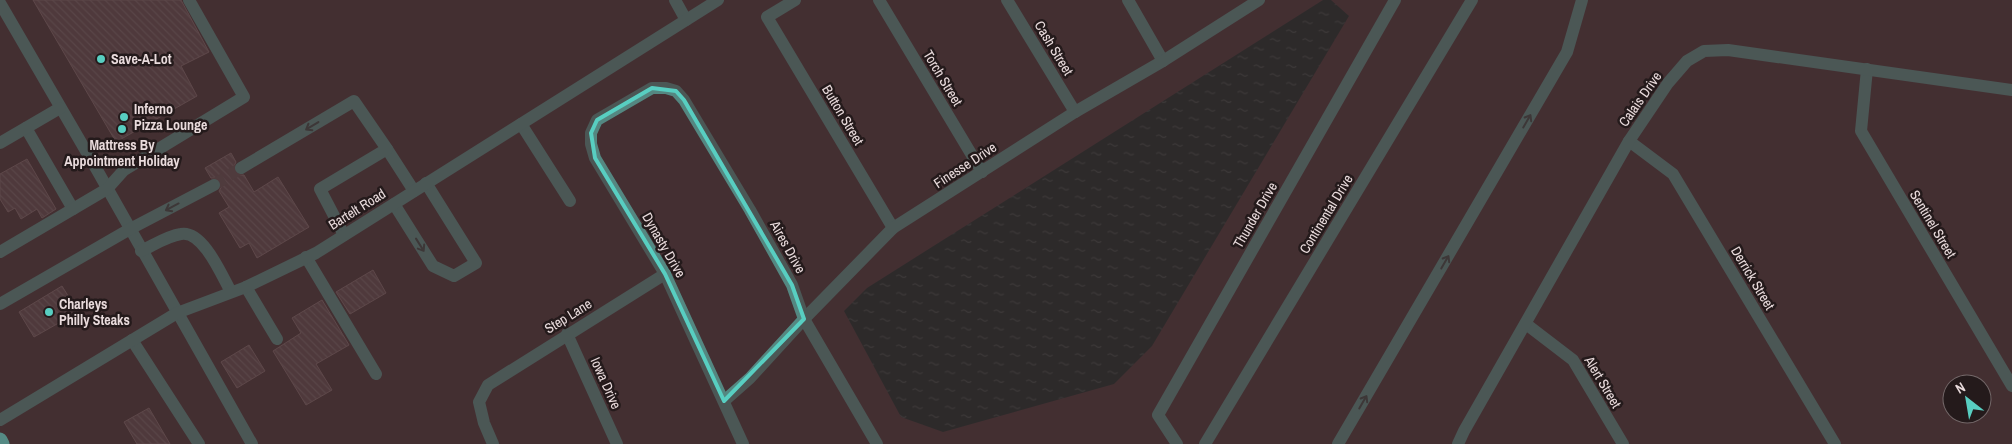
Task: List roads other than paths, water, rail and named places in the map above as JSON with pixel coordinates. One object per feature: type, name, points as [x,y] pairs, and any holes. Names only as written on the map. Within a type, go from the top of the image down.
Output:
[{"type":"highway","points":[[0,440],[2,444]]},
{"type":"street","points":[[0,252],[108,189],[124,170],[244,97],[189,0]]},
{"type":"street","points":[[676,0],[686,20]]},
{"type":"street","name":"Bartelt Road","points":[[0,420],[177,313],[246,287],[306,257],[344,235],[718,0]]},
{"type":"street","name":"Button Street","points":[[795,0],[767,17],[893,228]]},
{"type":"street","name":"Torch Street","points":[[878,0],[982,172]]},
{"type":"street","name":"Cash Street","points":[[1007,0],[1075,112]]},
{"type":"street","points":[[1128,0],[1164,61]]},
{"type":"street","name":"Finesse Drive","points":[[724,401],[750,378],[804,319],[893,228],[1075,112],[1164,61],[1257,0]]},
{"type":"street","name":"Continental Drive","points":[[1205,444],[1472,0]]},
{"type":"street","points":[[1338,444],[1567,52],[1582,0]]},
{"type":"street","name":"Thunder Drive","points":[[1177,444],[1158,415],[1393,1]]},
{"type":"street","points":[[0,3],[252,444]]},
{"type":"street","name":"Calais Drive","points":[[1458,444],[1629,141],[1668,83],[1686,61],[1704,51],[1728,50],[2012,90]]},
{"type":"street","name":"Sentinel Street","points":[[1867,69],[1860,131],[2012,386]]},
{"type":"street","name":"Dynasty Drive","points":[[652,88],[597,120],[591,133],[591,144],[595,158],[665,274],[743,444]]},
{"type":"street","name":"Aires Drive","points":[[652,88],[666,88],[676,91],[684,100],[792,285],[804,319],[877,444]]},
{"type":"street","points":[[241,168],[354,101],[414,191]]},
{"type":"street","points":[[0,143],[60,108]]},
{"type":"street","points":[[521,124],[570,201]]},
{"type":"street","points":[[26,128],[73,209]]},
{"type":"street","name":"Derrick Street","points":[[1629,141],[1673,174],[1835,444]]},
{"type":"street","points":[[344,235],[320,189],[387,149]]},
{"type":"street","points":[[394,204],[433,266],[454,276],[476,263],[426,183]]},
{"type":"street","points":[[0,304],[130,229],[214,185]]},
{"type":"street","points":[[141,250],[182,234],[191,234],[198,238],[204,246],[232,292]]},
{"type":"street","points":[[306,257],[376,374]]},
{"type":"street","name":"Step Lane","points":[[493,444],[484,423],[479,402],[488,385],[665,274]]},
{"type":"street","points":[[246,287],[277,339]]},
{"type":"street","name":"Alert Street","points":[[1526,324],[1574,360],[1623,444]]},
{"type":"street","name":"Iowa Drive","points":[[567,334],[617,444]]},
{"type":"street","points":[[132,340],[199,444]]},
{"type":"water","points":[[1323,0],[1331,0],[1349,16],[1152,346],[1114,384],[943,432],[901,417],[844,311],[867,288]]},
{"type":"tunnel","points":[[214,185],[241,168]]},
{"type":"place","name":"Save-A-Lot","points":[[101,59]]},
{"type":"place","name":"Inferno Pizza Lounge","points":[[124,117]]},
{"type":"place","name":"Mattress By Appointment Holiday","points":[[122,129]]},
{"type":"place","name":"Charleys Philly Steaks","points":[[49,312]]}]
